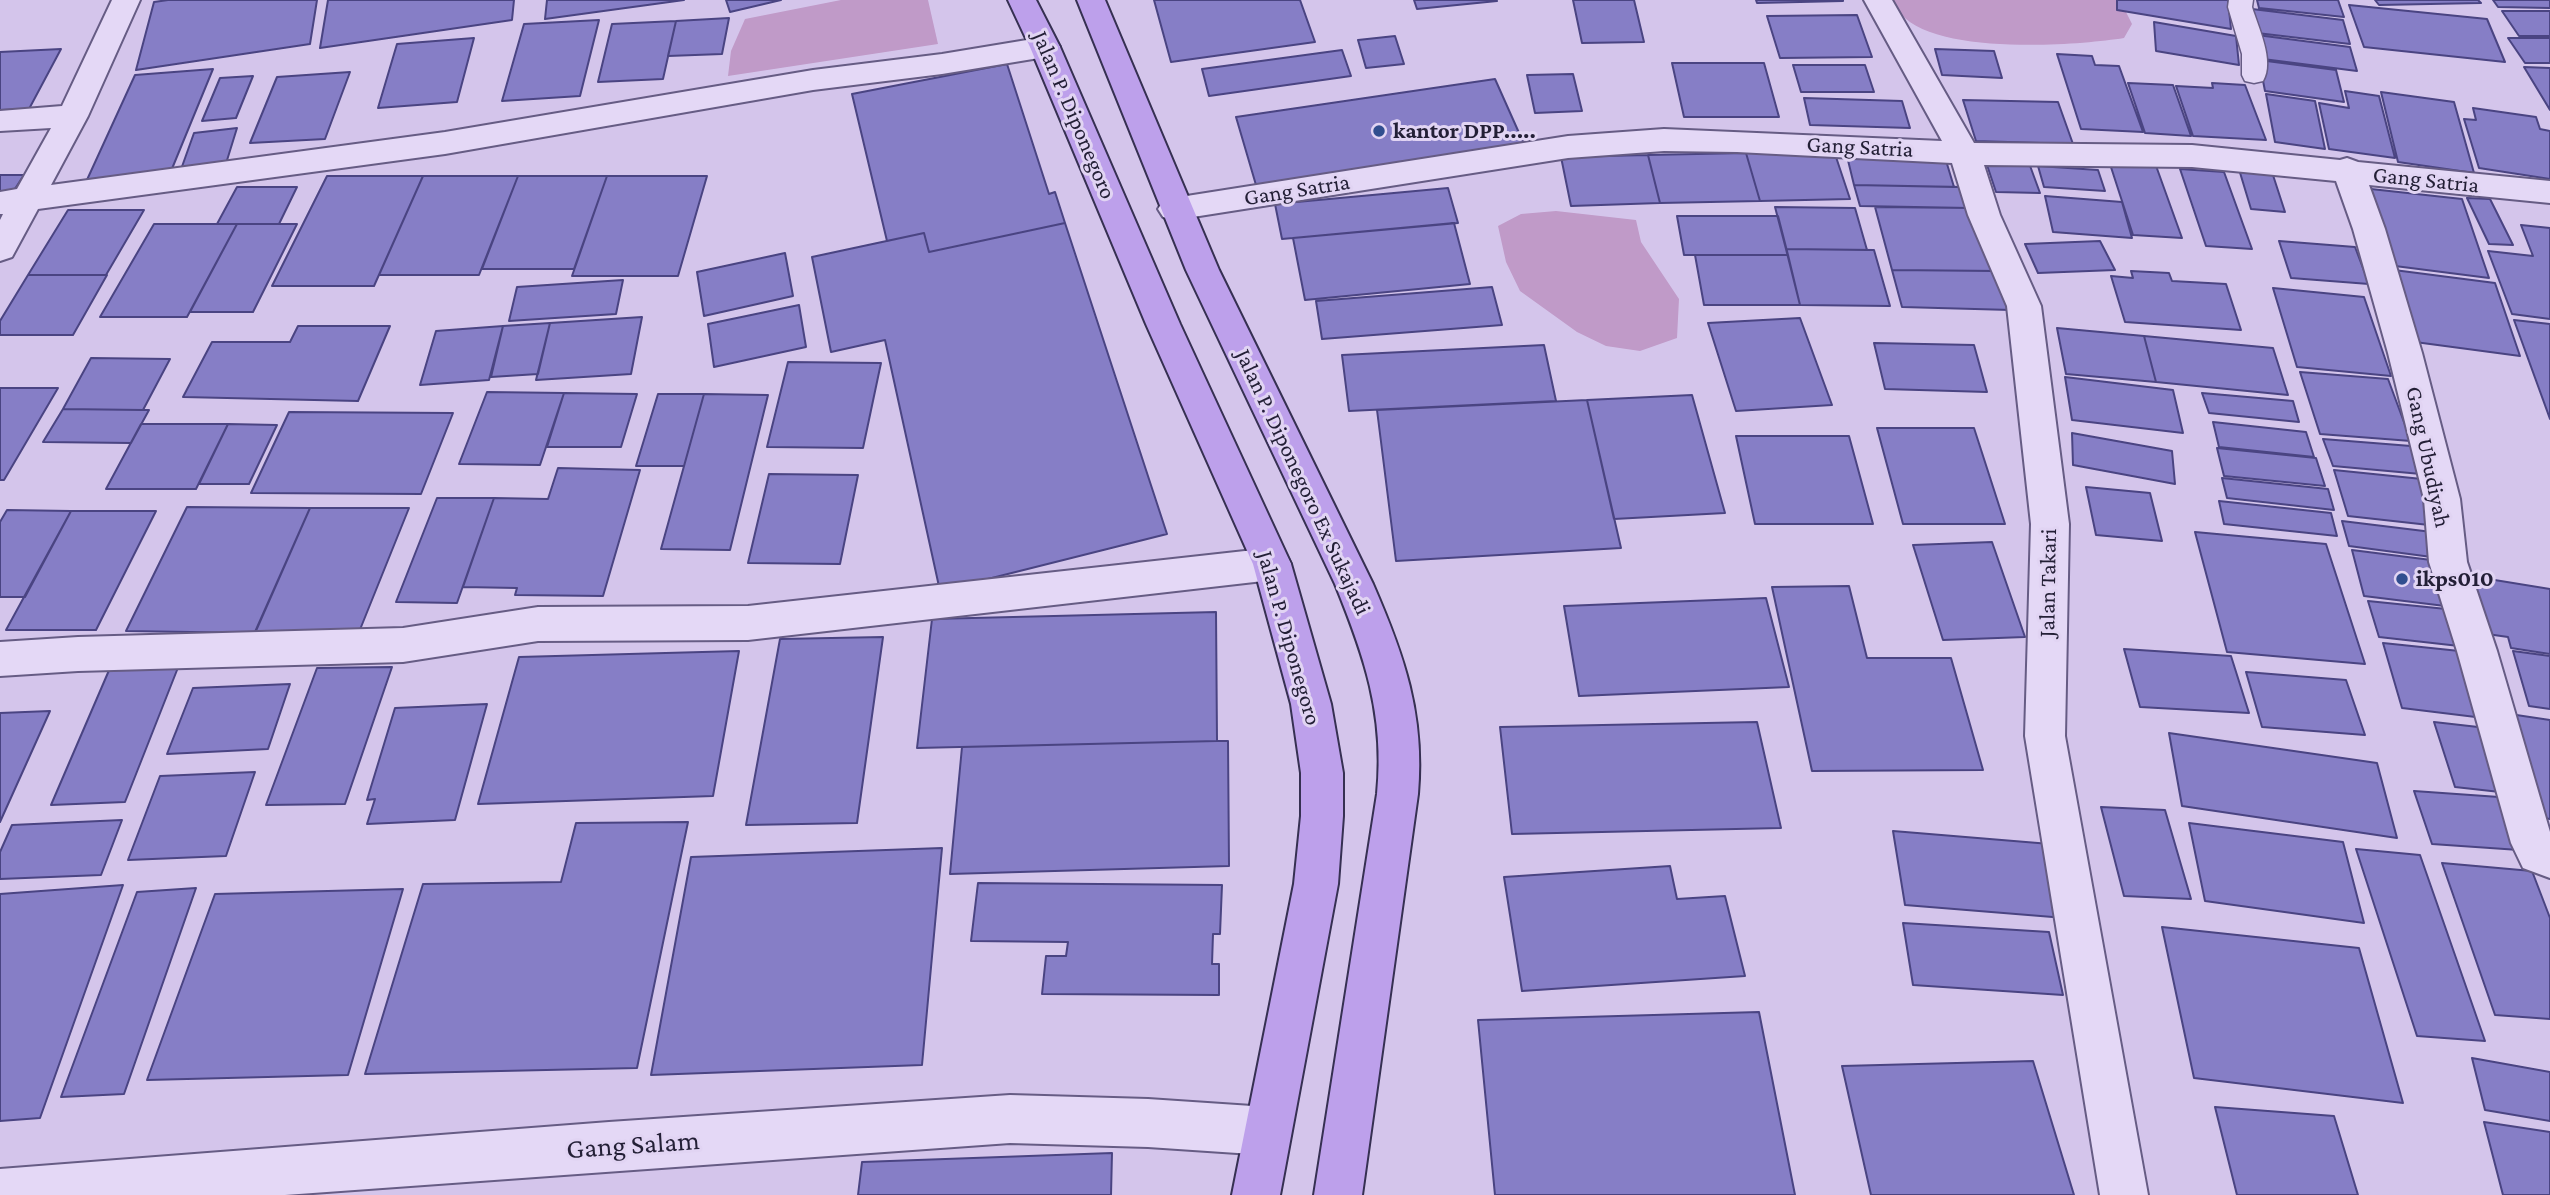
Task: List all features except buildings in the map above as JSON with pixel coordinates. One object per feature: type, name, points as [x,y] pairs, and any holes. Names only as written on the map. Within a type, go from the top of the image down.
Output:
[{"type":"main road","name":"Jalan P. Diponegoro","points":[[1023,0],[1163,324],[1272,564],[1311,704],[1322,772],[1322,816],[1316,884],[1279,1086],[1255,1195]]},
{"type":"main road","name":"Jalan P. Diponegoro Ex Sukajadi","points":[[1091,0],[1174,209],[1221,311],[1326,518],[1362,604],[1394,694],[1399,732],[1393,831],[1338,1195]]},
{"type":"main road","points":[[1163,324],[1221,311]]},
{"type":"street","points":[[0,249],[13,202],[73,116],[126,0]]},
{"type":"street","name":"Jalan Takari","points":[[1878,0],[1964,152],[1984,215],[2025,306],[2050,524],[2045,736],[2124,1195]]},
{"type":"street","points":[[13,202],[445,144],[813,80],[1045,47]]},
{"type":"street","points":[[0,121],[73,116]]},
{"type":"street","name":"Gang Satria","points":[[1174,209],[1568,147],[1664,141],[1725,141],[2002,155],[2192,156],[2347,169],[2550,192]]},
{"type":"street","name":"Gang Ubudiyah","points":[[2347,169],[2369,229],[2415,393],[2442,499],[2448,562],[2477,651],[2532,843],[2538,854],[2550,858]]},
{"type":"street","points":[[0,659],[78,654],[403,645],[538,624],[748,623],[1272,564]]},
{"type":"street","name":"Gang Salam","points":[[0,1194],[609,1146],[1010,1119],[1148,1123],[1267,1131]]},
{"type":"lane","points":[[2241,0],[2254,54],[2254,75]]},
{"type":"shaded area","points":[[841,0],[928,0],[938,44],[728,76],[731,51],[745,19]]},
{"type":"shaded area","points":[[1892,0],[2120,0],[2132,24],[2124,38],[2101,41],[2041,45],[1974,42],[1944,36],[1919,27],[1901,14]]},
{"type":"shaded area","points":[[1556,211],[1636,220],[1641,242],[1679,299],[1677,338],[1640,351],[1606,346],[1577,332],[1520,291],[1506,262],[1498,226],[1521,214]]},
{"type":"place","name":"kantor DPP.....","points":[[1379,131]]},
{"type":"place","name":"ikps010","points":[[2402,579]]}]
